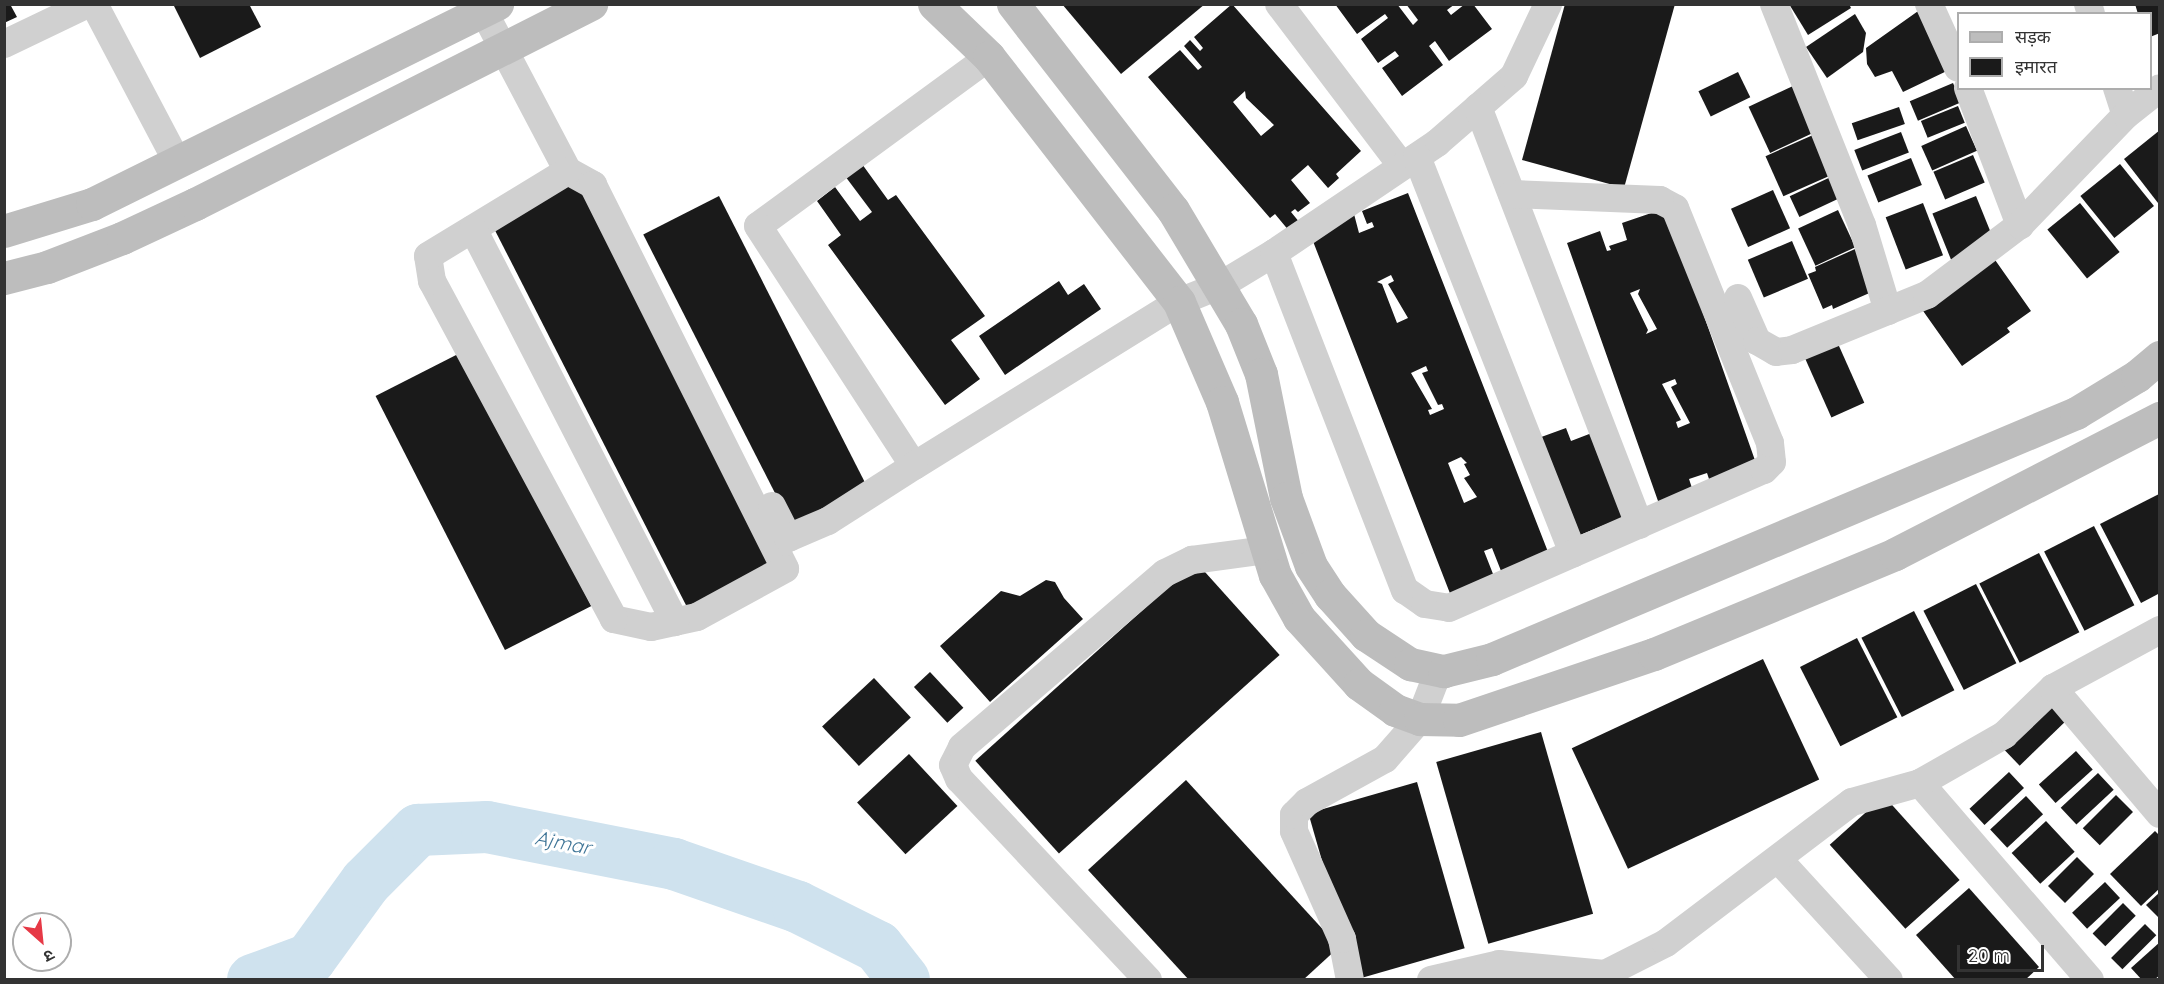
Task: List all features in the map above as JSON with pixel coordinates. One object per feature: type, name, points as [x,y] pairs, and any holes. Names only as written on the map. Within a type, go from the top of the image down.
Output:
[{"type":"street","points":[[4,44],[88,4]]},
{"type":"street","points":[[94,4],[178,164]]},
{"type":"street","points":[[4,278],[47,267],[143,228],[591,4]]},
{"type":"street","points":[[934,4],[989,57],[1179,302],[1206,358],[1267,550],[1299,618],[1359,684],[1395,710],[1420,719],[1459,720],[1654,654],[1895,554],[2160,418]]},
{"type":"street","points":[[1013,4],[1173,210],[1221,285],[1261,374],[1286,498],[1300,541],[1330,595],[1366,635],[1410,664],[1439,670],[1492,659],[2076,413],[2137,376],[2160,357]]},
{"type":"street","points":[[1279,4],[1409,162],[1573,553]]},
{"type":"street","points":[[638,244],[788,538],[828,521],[1179,302],[1221,285],[1274,253],[1409,162],[1514,76],[1548,4]]},
{"type":"street","points":[[1774,4],[1862,225],[1888,311]]},
{"type":"street","points":[[1929,4],[1957,64]]},
{"type":"street","points":[[4,231],[92,204],[178,164],[490,8],[504,48],[568,171],[593,185],[785,569],[697,617],[651,627],[614,619],[432,281],[428,256],[568,171]]},
{"type":"street","points":[[914,466],[758,226],[989,57]]},
{"type":"street","points":[[1738,298],[1757,341],[1776,352],[1792,350],[1927,295],[2020,225],[2126,116],[2160,88]]},
{"type":"street","points":[[1969,90],[2020,225]]},
{"type":"street","points":[[2118,90],[2126,116]]},
{"type":"street","points":[[1478,107],[1639,525]]},
{"type":"street","points":[[1274,253],[1405,590],[1425,604],[1449,608],[1764,470],[1772,462],[1770,443],[1675,208],[1660,200],[1512,194]]},
{"type":"street","points":[[473,229],[675,622]]},
{"type":"street","points":[[1148,980],[959,778],[953,765],[962,747],[1165,573],[1192,560],[1267,550]]},
{"type":"street","points":[[1431,980],[1499,964],[1605,974],[1666,943],[1852,802],[1920,783],[2004,735],[2053,688],[2160,630]]},
{"type":"street","points":[[1350,980],[1342,939],[1294,831],[1294,815],[1307,802],[1385,759],[1420,719],[1439,670]]},
{"type":"street","points":[[2053,688],[2159,812]]},
{"type":"street","points":[[1920,783],[2091,980]]},
{"type":"street","points":[[1778,859],[1889,980]]},
{"type":"building","points":[[4,4],[10,4],[17,17],[4,23]]},
{"type":"building","points":[[173,4],[249,4],[261,27],[200,58]]},
{"type":"building","points":[[1062,4],[1205,4],[1121,74]]},
{"type":"building","points":[[1232,4],[1361,151],[1336,174],[1339,178],[1328,188],[1308,165],[1291,180],[1310,203],[1298,212],[1295,209],[1291,212],[1300,223],[1290,232],[1275,214],[1270,218],[1148,77],[1180,50],[1198,70],[1202,67],[1184,46],[1190,40],[1200,51],[1203,48],[1194,37]],"holes":[[[1245,91],[1246,98],[1274,125],[1261,136],[1233,102]]]},
{"type":"building","points":[[1335,4],[1397,4],[1413,25],[1418,20],[1406,4],[1455,4],[1447,10],[1451,15],[1465,4],[1473,4],[1492,29],[1449,61],[1435,41],[1429,46],[1443,65],[1402,96],[1382,68],[1399,56],[1395,51],[1378,63],[1361,39],[1388,18],[1385,14],[1357,34]]},
{"type":"building","points":[[1565,4],[1675,4],[1624,188],[1522,160]]},
{"type":"building","points":[[1789,4],[1849,4],[1851,8],[1808,35]]},
{"type":"building","points":[[2135,4],[2160,4],[2160,33],[2152,36],[2152,12],[2137,12]]},
{"type":"building","points":[[1921,9],[1951,69],[1903,92],[1892,71],[1875,77],[1867,64],[1866,48]]},
{"type":"building","points":[[1855,14],[1866,33],[1863,52],[1827,78],[1806,47]]},
{"type":"building","points":[[1738,72],[1750,97],[1711,116],[1698,91]]},
{"type":"building","points":[[1953,83],[1961,102],[1918,121],[1910,101]]},
{"type":"building","points":[[1793,86],[1815,132],[1770,153],[1749,107]]},
{"type":"building","points":[[1958,106],[1965,123],[1928,138],[1921,121]]},
{"type":"building","points":[[1899,107],[1905,124],[1858,140],[1852,123]]},
{"type":"building","points":[[1966,126],[1977,151],[1932,171],[1921,146]]},
{"type":"building","points":[[2160,130],[2160,202],[2158,203],[2124,159]]},
{"type":"building","points":[[1901,132],[1909,153],[1862,170],[1854,150]]},
{"type":"building","points":[[1813,135],[1831,175],[1783,196],[1765,156]]},
{"type":"building","points":[[1973,155],[1985,183],[1945,199],[1933,172]]},
{"type":"building","points":[[1911,158],[1922,185],[1878,202],[1867,176]]},
{"type":"building","points":[[862,164],[888,200],[896,195],[985,316],[951,340],[980,379],[945,405],[828,245],[841,235],[817,201],[835,187],[860,221],[872,212],[845,176]]},
{"type":"building","points":[[2120,164],[2154,206],[2114,238],[2080,196]]},
{"type":"building","points":[[1835,175],[1845,196],[1799,217],[1790,196]]},
{"type":"building","points":[[577,182],[774,569],[689,612],[492,225]]},
{"type":"building","points":[[1773,190],[1790,228],[1748,247],[1731,209]]},
{"type":"building","points":[[1408,193],[1550,557],[1503,576],[1492,548],[1484,551],[1495,579],[1451,596],[1309,231],[1354,214],[1359,233],[1374,227],[1372,222],[1367,224],[1362,211]],"holes":[[[1391,275],[1394,281],[1388,284],[1408,318],[1397,323],[1382,284],[1377,282]],[[1426,366],[1428,371],[1422,373],[1438,405],[1442,404],[1444,409],[1430,415],[1428,410],[1432,409],[1411,373]],[[1461,457],[1467,463],[1464,464],[1470,475],[1464,478],[1477,497],[1464,503],[1448,463]]]},
{"type":"building","points":[[719,196],[867,486],[791,525],[643,235]]},
{"type":"building","points":[[1976,196],[1995,242],[1951,260],[1932,214]]},
{"type":"building","points":[[1923,203],[1943,255],[1906,270],[1886,217]]},
{"type":"building","points":[[2080,203],[2120,252],[2087,278],[2047,229]]},
{"type":"building","points":[[1666,208],[1763,483],[1716,500],[1707,473],[1689,479],[1698,506],[1664,518],[1567,243],[1600,231],[1607,251],[1611,250],[1609,246],[1627,240],[1622,223]],"holes":[[[1640,289],[1638,294],[1657,329],[1646,334],[1648,330],[1630,293]],[[1675,379],[1677,384],[1671,387],[1690,423],[1678,428],[1676,422],[1681,420],[1662,384]]]},
{"type":"building","points":[[1838,210],[1855,247],[1815,266],[1798,229]]},
{"type":"building","points":[[1792,241],[1808,279],[1764,297],[1748,260]]},
{"type":"building","points":[[1855,249],[1874,291],[1833,309],[1832,305],[1823,309],[1808,274],[1816,271],[1815,267]]},
{"type":"building","points":[[1993,257],[2031,311],[2007,328],[2010,332],[1962,366],[1921,308]]},
{"type":"building","points":[[1059,281],[1068,295],[1084,284],[1101,309],[1005,375],[979,336]]},
{"type":"building","points":[[1835,337],[1864,403],[1831,417],[1802,352]]},
{"type":"building","points":[[462,352],[591,606],[505,650],[376,396]]},
{"type":"building","points":[[1566,428],[1571,441],[1597,431],[1629,515],[1575,537],[1533,440]]},
{"type":"building","points":[[2159,494],[2160,593],[2141,603],[2100,524]]},
{"type":"building","points":[[2094,526],[2134,605],[2085,631],[2044,551]]},
{"type":"building","points":[[2039,553],[2079,632],[2020,663],[1979,583]]},
{"type":"building","points":[[1196,562],[1280,655],[1059,854],[975,761]]},
{"type":"building","points":[[1046,580],[1055,582],[1064,598],[1083,619],[990,702],[940,646],[1001,591],[1020,596]]},
{"type":"building","points":[[1976,584],[2016,663],[1964,690],[1923,611]]},
{"type":"building","points":[[1914,611],[1954,690],[1902,717],[1861,638]]},
{"type":"building","points":[[1857,638],[1897,717],[1840,746],[1800,667]]},
{"type":"building","points":[[1763,659],[1819,780],[1628,869],[1572,748]]},
{"type":"building","points":[[930,672],[963,708],[947,723],[914,687]]},
{"type":"building","points":[[874,678],[911,717],[859,766],[822,726]]},
{"type":"building","points":[[2047,699],[2067,720],[2020,766],[2000,745]]},
{"type":"building","points":[[1541,732],[1593,914],[1488,944],[1436,762]]},
{"type":"building","points":[[2076,751],[2093,770],[2056,803],[2039,784]]},
{"type":"building","points":[[909,754],[957,806],[905,854],[857,802]]},
{"type":"building","points":[[2009,772],[2024,788],[1985,825],[1970,809]]},
{"type":"building","points":[[2098,773],[2114,790],[2076,825],[2061,808]]},
{"type":"building","points":[[1186,780],[1339,947],[1303,980],[1189,980],[1088,870]]},
{"type":"building","points":[[1417,782],[1465,948],[1356,979],[1308,813]]},
{"type":"building","points":[[2116,795],[2133,812],[2100,845],[2083,828]]},
{"type":"building","points":[[1884,796],[1960,880],[1905,929],[1830,845]]},
{"type":"building","points":[[2026,796],[2043,814],[2007,848],[1990,829]]},
{"type":"building","points":[[2046,821],[2075,852],[2040,884],[2012,853]]},
{"type":"building","points":[[2155,831],[2160,836],[2160,888],[2141,906],[2110,874]]},
{"type":"building","points":[[2077,857],[2094,874],[2065,903],[2048,886]]},
{"type":"building","points":[[2105,882],[2120,898],[2087,929],[2072,913]]},
{"type":"building","points":[[1969,888],[2039,967],[2025,980],[1956,980],[1916,935]]},
{"type":"building","points":[[2160,892],[2160,919],[2146,905]]},
{"type":"building","points":[[2123,903],[2136,916],[2105,946],[2093,933]]},
{"type":"building","points":[[2145,924],[2156,935],[2122,969],[2111,958]]},
{"type":"building","points":[[2160,942],[2160,975],[2154,980],[2142,980],[2131,968]]},
{"type":"waterway","name":"Ajmar","points":[[253,980],[310,959],[366,882],[418,830],[487,827],[674,864],[798,907],[878,947],[904,980]]}]
